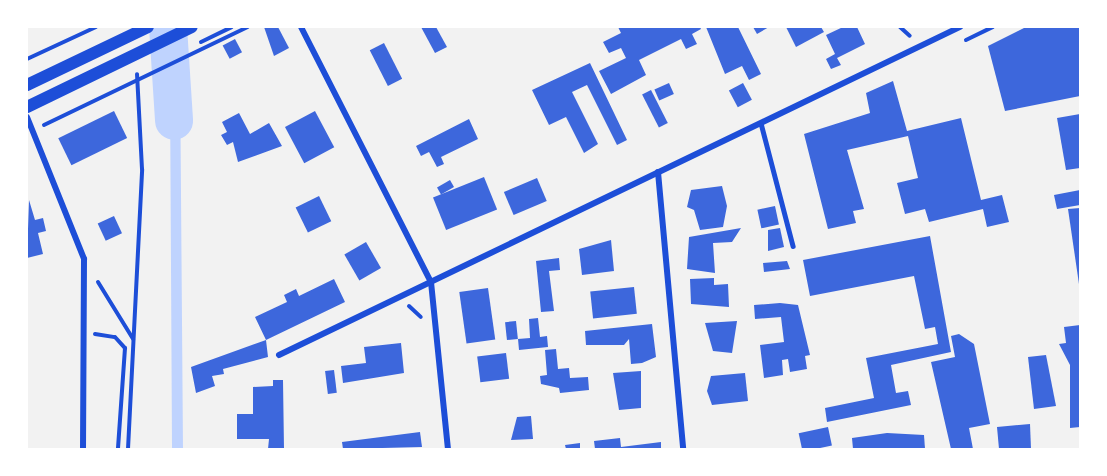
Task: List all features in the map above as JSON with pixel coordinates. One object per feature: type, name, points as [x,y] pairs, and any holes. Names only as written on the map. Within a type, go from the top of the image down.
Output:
[{"type":"main road","points":[[27,85],[148,27]]},
{"type":"main road","points":[[27,107],[192,27]]},
{"type":"street","points":[[301,27],[431,282],[448,449]]},
{"type":"street","points":[[279,355],[960,27]]},
{"type":"street","points":[[27,117],[84,259],[88,334],[84,449]]},
{"type":"street","points":[[658,172],[683,449]]},
{"type":"lane","points":[[761,123],[793,246]]},
{"type":"path","points":[[27,59],[96,27]]},
{"type":"path","points":[[179,53],[232,27]]},
{"type":"path","points":[[33,130],[248,27]]},
{"type":"path","points":[[900,27],[913,38]]},
{"type":"path","points":[[128,449],[142,169],[137,74]]},
{"type":"path","points":[[84,259],[133,340]]},
{"type":"path","points":[[404,307],[418,311],[424,326]]},
{"type":"path","points":[[88,334],[115,337],[124,348],[118,449]]},
{"type":"water","points":[[180,65],[183,449],[172,449],[170,87],[165,72]]},
{"type":"building","points":[[264,27],[278,27],[289,48],[274,56]]},
{"type":"building","points":[[421,27],[436,27],[447,47],[435,53]]},
{"type":"building","points":[[618,27],[700,27],[701,29],[692,34],[697,44],[686,49],[681,39],[639,60],[646,75],[611,94],[599,71],[626,58],[621,48],[609,53],[603,42],[621,33]]},
{"type":"building","points":[[706,27],[738,27],[761,74],[749,80],[742,66],[725,74]]},
{"type":"building","points":[[753,27],[769,27],[757,34]]},
{"type":"building","points":[[786,27],[821,27],[824,32],[796,47]]},
{"type":"building","points":[[843,27],[857,27],[865,44],[837,58],[841,65],[831,69],[826,59],[835,54],[826,35]]},
{"type":"building","points":[[1026,27],[1080,27],[1080,96],[1005,111],[988,46]]},
{"type":"building","points":[[235,39],[242,52],[230,59],[223,46]]},
{"type":"building","points":[[384,43],[402,79],[388,86],[370,50]]},
{"type":"building","points":[[590,63],[627,140],[617,145],[587,85],[572,92],[598,144],[584,153],[566,117],[549,125],[532,90]]},
{"type":"building","points":[[893,81],[907,131],[961,118],[981,200],[1002,195],[1009,222],[987,227],[983,209],[929,222],[925,209],[905,214],[897,183],[918,178],[908,136],[847,150],[864,209],[853,211],[856,223],[828,229],[804,134],[870,113],[866,93]]},
{"type":"building","points":[[669,83],[674,94],[659,100],[654,90]]},
{"type":"building","points":[[743,83],[752,100],[738,107],[729,91]]},
{"type":"building","points":[[651,90],[668,123],[659,128],[642,95]]},
{"type":"building","points":[[114,111],[127,138],[71,165],[58,138]]},
{"type":"building","points":[[315,111],[334,147],[304,163],[285,127]]},
{"type":"building","points":[[239,113],[250,134],[269,123],[282,146],[238,162],[233,142],[227,145],[221,135],[227,132],[222,122]]},
{"type":"building","points":[[1080,114],[1080,168],[1066,170],[1057,118]]},
{"type":"building","points":[[469,119],[478,139],[441,157],[444,164],[437,167],[429,152],[421,156],[416,146]]},
{"type":"building","points":[[484,177],[497,209],[446,230],[433,198]]},
{"type":"building","points":[[537,178],[547,201],[514,215],[504,192]]},
{"type":"building","points":[[450,180],[454,187],[441,194],[437,188]]},
{"type":"building","points":[[722,186],[727,206],[723,227],[700,230],[694,210],[687,207],[691,190]]},
{"type":"building","points":[[1080,190],[1080,205],[1057,209],[1054,195]]},
{"type":"building","points":[[319,196],[331,221],[308,233],[296,207]]},
{"type":"building","points":[[29,200],[35,220],[43,218],[46,231],[38,233],[43,254],[27,258]]},
{"type":"building","points":[[775,206],[779,225],[761,228],[757,210]]},
{"type":"building","points":[[1080,208],[1080,284],[1079,284],[1068,209]]},
{"type":"building","points":[[114,216],[122,233],[106,241],[98,224]]},
{"type":"building","points":[[741,228],[732,242],[713,243],[715,273],[687,269],[689,237]]},
{"type":"building","points":[[780,228],[784,247],[768,251],[768,230]]},
{"type":"building","points":[[930,236],[951,352],[891,365],[896,393],[908,391],[911,405],[827,422],[825,408],[874,398],[866,358],[938,344],[935,327],[925,329],[914,276],[810,296],[803,260]]},
{"type":"building","points":[[611,240],[614,271],[582,275],[579,249]]},
{"type":"building","points":[[366,242],[381,268],[359,280],[344,254]]},
{"type":"building","points":[[559,258],[560,270],[549,271],[554,311],[541,312],[536,261]]},
{"type":"building","points":[[787,261],[790,269],[764,272],[763,263]]},
{"type":"building","points":[[714,278],[714,285],[728,284],[729,307],[691,304],[690,279]]},
{"type":"building","points":[[334,279],[345,302],[266,340],[255,317],[287,302],[284,295],[296,289],[299,296]]},
{"type":"building","points":[[634,287],[637,314],[593,318],[590,292]]},
{"type":"building","points":[[488,288],[495,339],[467,344],[459,292]]},
{"type":"building","points":[[780,303],[798,305],[810,355],[805,356],[807,369],[790,372],[788,359],[782,360],[783,375],[764,378],[760,345],[784,342],[781,317],[755,319],[754,305]]},
{"type":"building","points":[[538,318],[540,337],[547,336],[548,347],[519,350],[518,339],[530,338],[529,319]]},
{"type":"building","points":[[516,321],[518,339],[507,340],[505,322]]},
{"type":"building","points":[[737,321],[732,353],[713,351],[705,323]]},
{"type":"building","points":[[652,324],[656,357],[642,363],[631,364],[629,339],[624,345],[586,345],[585,331]]},
{"type":"building","points":[[1080,325],[1080,427],[1070,428],[1070,365],[1059,344],[1066,343],[1064,327]]},
{"type":"building","points":[[959,334],[974,344],[990,424],[969,428],[973,449],[951,449],[931,362],[955,357],[951,336]]},
{"type":"building","points":[[266,340],[268,357],[223,369],[224,374],[212,376],[215,386],[196,393],[191,367]]},
{"type":"building","points":[[401,343],[404,373],[343,383],[341,366],[366,363],[364,347]]},
{"type":"building","points":[[556,349],[558,369],[569,368],[570,378],[588,377],[589,390],[560,393],[559,388],[541,384],[540,376],[547,375],[545,350]]},
{"type":"building","points":[[506,353],[509,379],[480,382],[477,357]]},
{"type":"building","points":[[1046,355],[1056,406],[1034,409],[1028,357]]},
{"type":"building","points":[[334,370],[337,393],[328,394],[325,371]]},
{"type":"building","points":[[641,371],[641,408],[619,410],[613,373]]},
{"type":"building","points":[[745,373],[748,401],[712,405],[707,391],[711,376]]},
{"type":"building","points":[[273,380],[283,380],[284,449],[268,449],[269,439],[237,439],[237,414],[253,414],[253,387],[273,386]]},
{"type":"building","points":[[531,416],[533,439],[511,440],[517,417]]},
{"type":"building","points":[[1030,424],[1031,449],[999,449],[997,427]]},
{"type":"building","points":[[828,427],[832,446],[802,449],[799,433]]},
{"type":"building","points":[[420,432],[422,447],[343,449],[342,442]]},
{"type":"building","points":[[887,433],[924,435],[925,449],[853,449],[852,438]]},
{"type":"building","points":[[620,438],[621,447],[661,442],[661,449],[595,449],[594,441]]},
{"type":"building","points":[[580,443],[580,449],[566,449],[565,445]]},
{"type":"waterway","points":[[168,27],[174,121]]}]
